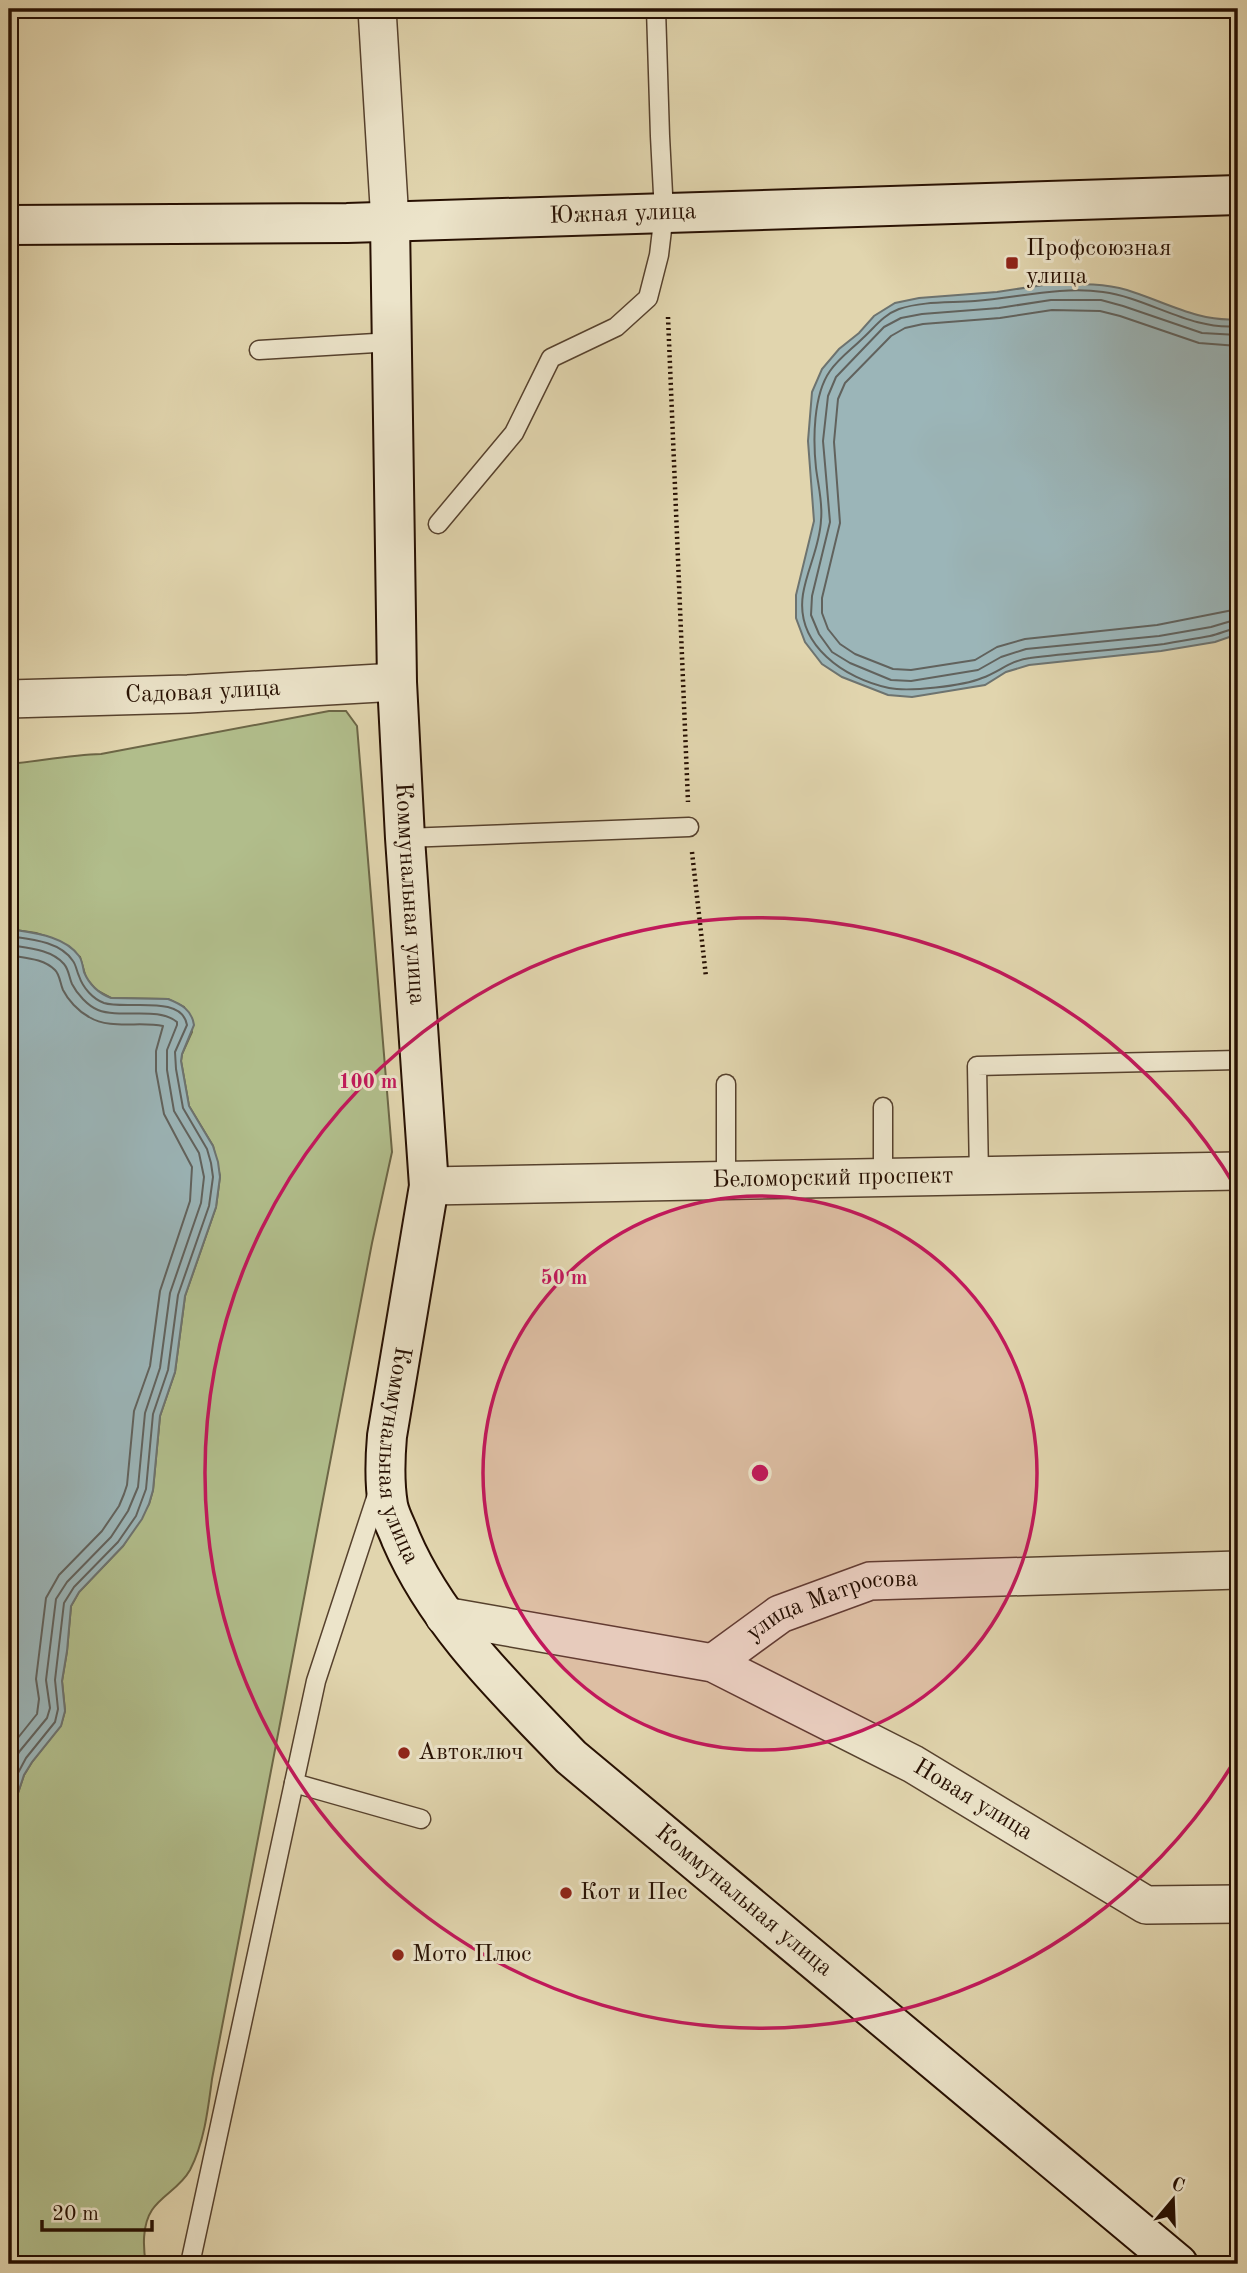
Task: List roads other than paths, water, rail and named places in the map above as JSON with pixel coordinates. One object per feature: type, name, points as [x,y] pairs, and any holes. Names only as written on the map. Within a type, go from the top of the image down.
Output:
[{"type":"main road","name":"Южная улица","points":[[9,225],[390,222],[1238,195]]},
{"type":"main road","name":"Коммунальная улица","points":[[390,222],[397,682],[429,1186],[387,1436],[384,1472],[388,1508],[410,1560],[444,1616],[504,1686],[571,1757],[1178,2264]]},
{"type":"street","points":[[377,9],[390,222]]},
{"type":"street","name":"Садовая улица","points":[[9,699],[188,694],[397,682]]},
{"type":"street","name":"Беломорский проспект","points":[[429,1186],[1238,1171]]},
{"type":"street","name":"улица Матросова","points":[[713,1663],[780,1614],[870,1581],[1238,1570]]},
{"type":"street","points":[[444,1616],[713,1663]]},
{"type":"street","name":"Новая улица","points":[[713,1663],[914,1764],[1146,1905],[1238,1904]]},
{"type":"lane","points":[[438,524],[514,433],[551,358],[616,327],[648,298],[659,255],[664,213],[656,9]]},
{"type":"lane","points":[[259,350],[392,342]]},
{"type":"lane","points":[[405,838],[689,827]]},
{"type":"lane","points":[[978,1176],[977,1066],[1238,1060]]},
{"type":"lane","points":[[726,1084],[726,1180]]},
{"type":"lane","points":[[883,1107],[883,1178]]},
{"type":"lane","points":[[190,2264],[316,1681],[384,1472]]},
{"type":"lane","points":[[294,1783],[421,1819]]},
{"type":"water","points":[[1050,284],[1089,284],[1118,288],[1210,318],[1238,319],[1238,634],[1215,642],[1161,651],[1029,665],[1006,672],[985,685],[912,697],[888,695],[842,677],[822,664],[805,642],[796,618],[796,595],[814,521],[808,441],[812,392],[822,369],[874,316],[895,303]]},
{"type":"water","points":[[9,929],[47,936],[65,943],[79,956],[91,984],[106,996],[168,999],[188,1012],[194,1025],[181,1061],[189,1106],[213,1146],[220,1177],[216,1207],[185,1296],[175,1372],[160,1416],[153,1490],[149,1504],[123,1546],[79,1592],[71,1606],[62,1681],[65,1711],[61,1726],[24,1775],[14,1805],[12,1821],[18,1866],[15,1881],[9,1888]]},
{"type":"place","name":"Профсоюзная улица","points":[[1012,263]]},
{"type":"place","name":"Автоключ","points":[[404,1753]]},
{"type":"place","name":"Кот и Пес","points":[[566,1893]]},
{"type":"place","name":"Мото Плюс","points":[[398,1955]]}]
